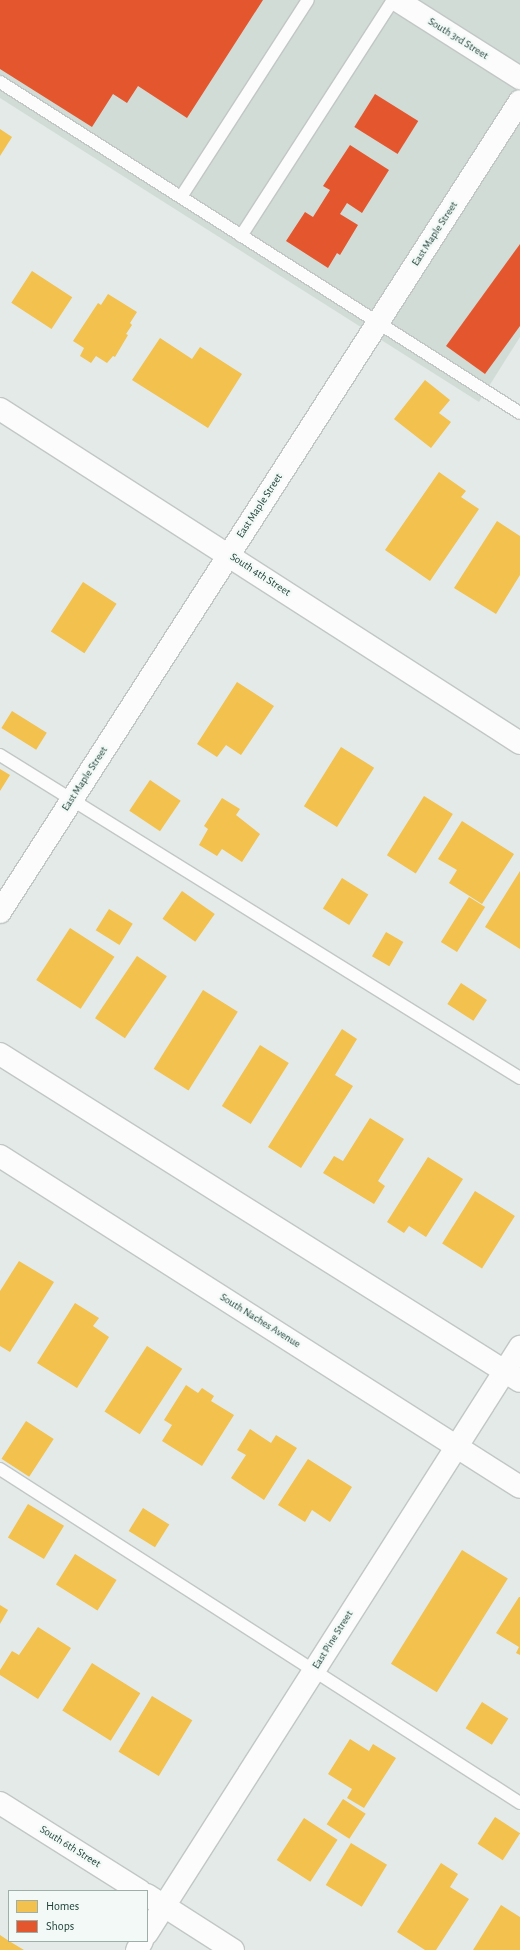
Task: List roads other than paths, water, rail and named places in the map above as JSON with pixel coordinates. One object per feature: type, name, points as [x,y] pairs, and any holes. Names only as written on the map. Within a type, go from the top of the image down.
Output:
[{"type":"street","name":"South 3rd Street","points":[[397,0],[520,78]]},
{"type":"street","name":"East Maple Street","points":[[0,912],[520,101]]},
{"type":"street","name":"South 4th Street","points":[[0,408],[520,743]]},
{"type":"street","points":[[0,1054],[512,1376]]},
{"type":"street","name":"South Naches Avenue","points":[[0,1156],[520,1487]]},
{"type":"street","name":"East Pine Street","points":[[148,1929],[156,1901],[313,1671],[456,1446],[512,1376],[520,1347]]},
{"type":"street","name":"South 6th Street","points":[[0,1803],[138,1890]]},
{"type":"street","points":[[156,1901],[233,1950]]},
{"type":"lane","points":[[181,197],[308,0]]},
{"type":"lane","points":[[242,236],[393,0]]},
{"type":"lane","points":[[0,82],[520,413]]},
{"type":"lane","points":[[0,755],[71,801],[520,1078]]},
{"type":"lane","points":[[0,1469],[520,1803]]}]
